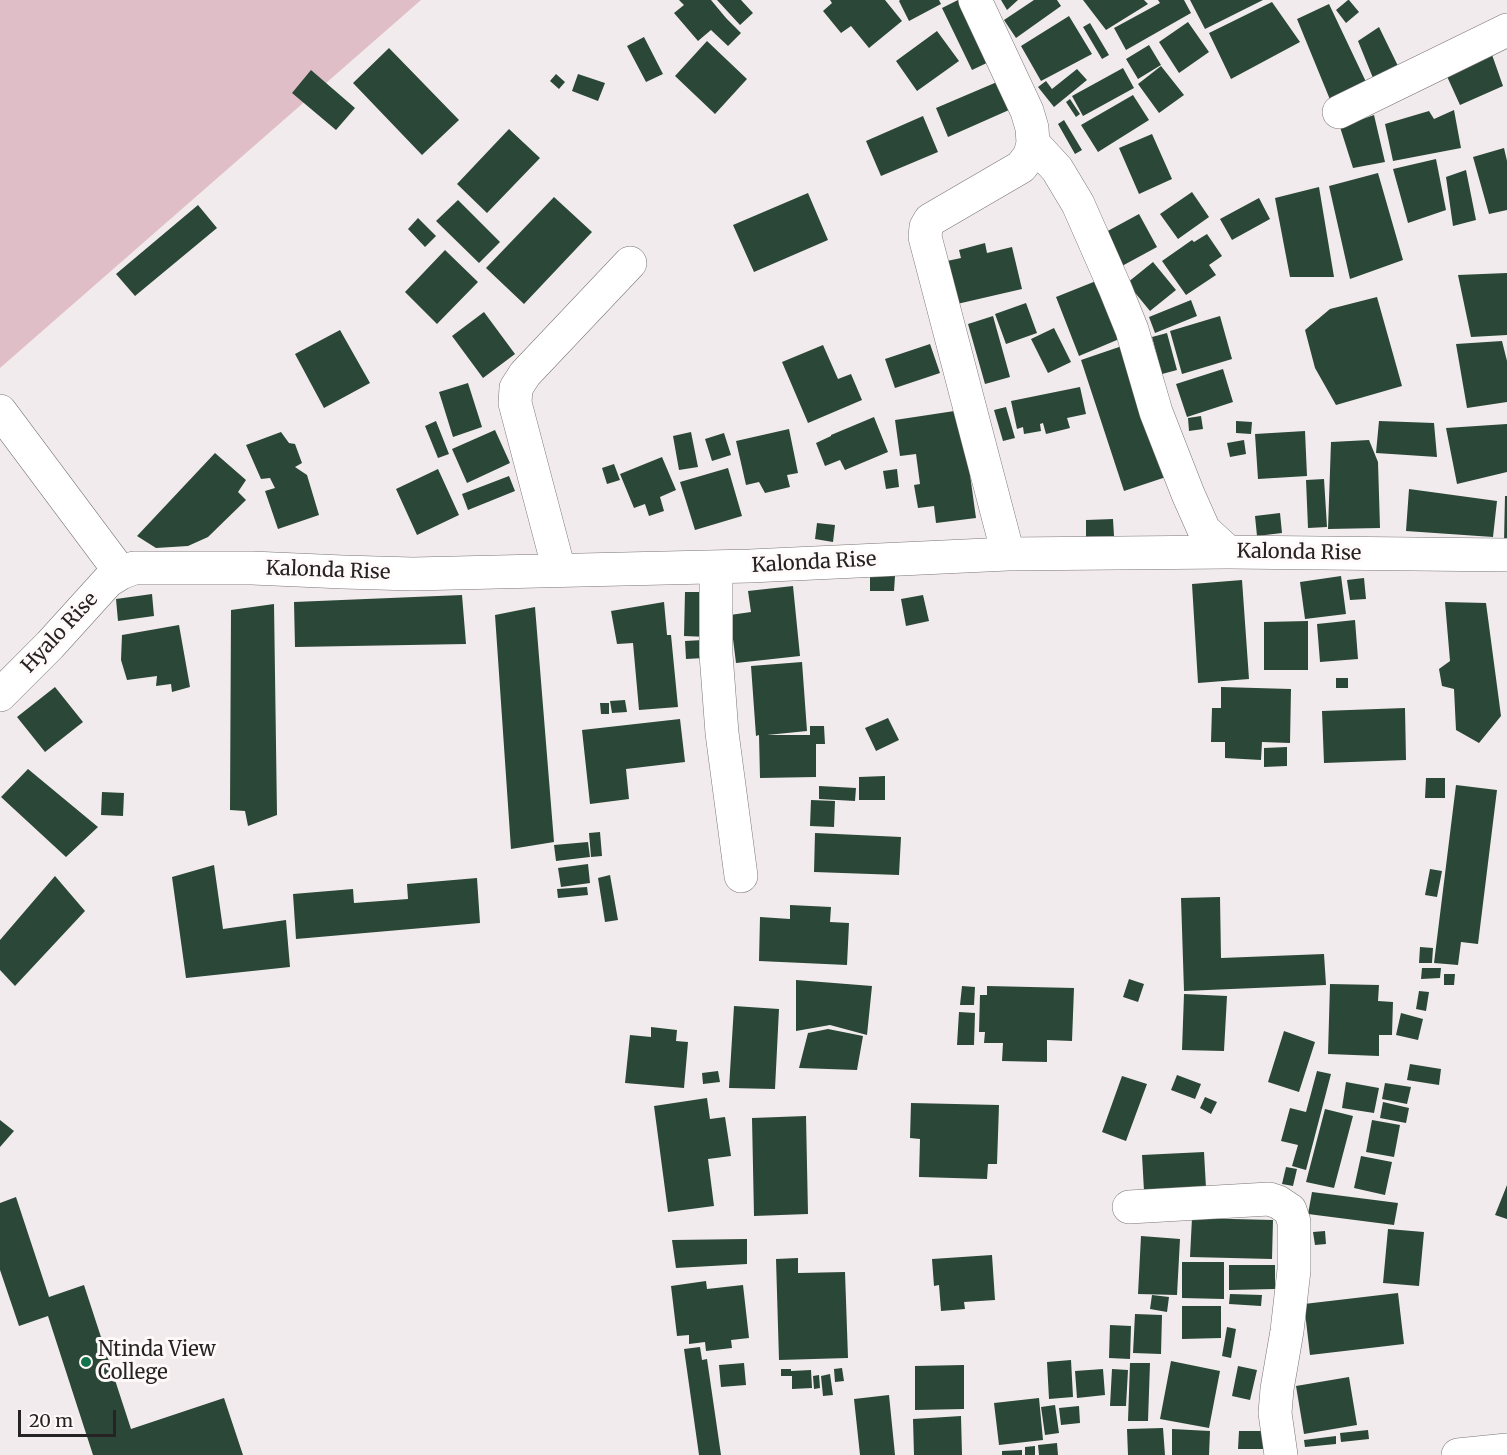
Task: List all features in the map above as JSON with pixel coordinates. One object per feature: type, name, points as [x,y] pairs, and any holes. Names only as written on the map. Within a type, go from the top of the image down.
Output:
[{"type":"street","points":[[975,0],[1027,111],[1033,143],[1021,167],[930,220],[926,227],[925,237],[1008,554]]},
{"type":"street","points":[[1340,112],[1507,30]]},
{"type":"street","points":[[1033,143],[1057,169],[1078,204],[1132,330],[1156,412],[1188,494],[1204,530],[1228,552]]},
{"type":"street","points":[[559,570],[516,402],[516,388],[525,374],[630,263]]},
{"type":"street","points":[[0,411],[121,573]]},
{"type":"street","name":"Kalonda Rise","points":[[121,573],[134,568],[252,568],[413,574],[762,566],[1008,554],[1228,552],[1507,555]]},
{"type":"street","points":[[716,567],[716,654],[721,722],[741,876]]},
{"type":"street","name":"Hyalo Rise","points":[[0,695],[50,645],[108,581],[121,573]]},
{"type":"street","points":[[1129,1207],[1269,1199],[1290,1210],[1294,1222],[1294,1270],[1275,1413],[1281,1455]]},
{"type":"street","points":[[1458,1455],[1507,1450]]},
{"type":"shaded area","points":[[0,0],[421,0],[0,368]]},
{"type":"building","points":[[679,0],[711,0],[741,33],[728,46],[711,30],[698,41],[674,13],[684,5]]},
{"type":"building","points":[[717,0],[741,0],[753,13],[740,25]]},
{"type":"building","points":[[830,0],[885,0],[902,21],[869,48],[851,26],[841,33],[823,11],[832,3]]},
{"type":"building","points":[[900,0],[939,0],[941,4],[909,21]]},
{"type":"building","points":[[958,0],[965,0],[993,60],[972,70],[942,8]]},
{"type":"building","points":[[1001,0],[1018,0],[1007,10]]},
{"type":"building","points":[[1034,0],[1057,0],[1061,6],[1016,38],[1004,20]]},
{"type":"building","points":[[1083,0],[1144,0],[1148,4],[1106,30]]},
{"type":"building","points":[[1158,0],[1184,0],[1191,13],[1126,50],[1114,28],[1160,3]]},
{"type":"building","points":[[1190,0],[1263,0],[1205,29]]},
{"type":"building","points":[[1348,0],[1359,12],[1346,23],[1336,10]]},
{"type":"building","points":[[1272,2],[1300,42],[1231,79],[1209,33]]},
{"type":"building","points":[[1329,4],[1367,84],[1331,102],[1297,19]]},
{"type":"building","points":[[1069,16],[1092,54],[1041,81],[1021,46]]},
{"type":"building","points":[[1188,22],[1209,52],[1179,73],[1159,42]]},
{"type":"building","points":[[1090,23],[1109,55],[1102,59],[1083,27]]},
{"type":"building","points":[[1379,27],[1398,66],[1373,78],[1358,41]]},
{"type":"building","points":[[937,31],[959,61],[917,91],[896,61]]},
{"type":"building","points":[[644,37],[663,74],[646,82],[627,46]]},
{"type":"building","points":[[707,41],[747,79],[715,114],[675,76]]},
{"type":"building","points":[[1149,45],[1161,65],[1138,79],[1126,59]]},
{"type":"building","points":[[389,48],[459,120],[422,155],[353,83]]},
{"type":"building","points":[[1490,49],[1503,86],[1460,105],[1445,72]]},
{"type":"building","points":[[1161,66],[1184,95],[1159,113],[1138,84]]},
{"type":"building","points":[[1123,68],[1134,88],[1083,116],[1072,96]]},
{"type":"building","points":[[1077,69],[1087,80],[1054,107],[1038,87],[1046,81],[1052,89]]},
{"type":"building","points":[[311,70],[355,108],[336,130],[292,93]]},
{"type":"building","points":[[556,74],[565,82],[559,89],[550,81]]},
{"type":"building","points":[[578,74],[605,83],[598,101],[572,91]]},
{"type":"building","points":[[997,82],[1009,110],[948,137],[936,108]]},
{"type":"building","points":[[1133,95],[1149,120],[1098,152],[1081,125]]},
{"type":"building","points":[[1070,99],[1080,114],[1076,117],[1066,102]]},
{"type":"building","points":[[1454,110],[1461,148],[1393,161],[1385,124],[1429,111],[1434,119]]},
{"type":"building","points":[[1374,115],[1385,162],[1353,168],[1340,127]]},
{"type":"building","points":[[923,116],[938,152],[881,176],[866,141]]},
{"type":"building","points":[[1064,120],[1082,150],[1075,154],[1058,124]]},
{"type":"building","points":[[509,129],[540,158],[487,213],[457,184]]},
{"type":"building","points":[[1152,134],[1172,179],[1139,194],[1119,148]]},
{"type":"building","points":[[1504,148],[1507,161],[1507,210],[1489,214],[1473,157]]},
{"type":"building","points":[[1436,159],[1446,210],[1408,223],[1393,169]]},
{"type":"building","points":[[1466,170],[1476,220],[1453,226],[1446,177]]},
{"type":"building","points":[[1378,173],[1403,260],[1350,279],[1329,186]]},
{"type":"building","points":[[1319,187],[1334,277],[1290,277],[1275,198]]},
{"type":"building","points":[[1192,192],[1209,217],[1178,239],[1160,214]]},
{"type":"building","points":[[808,193],[828,240],[754,272],[733,225]]},
{"type":"building","points":[[554,197],[592,232],[524,304],[486,268]]},
{"type":"building","points":[[1259,198],[1270,219],[1232,240],[1220,219]]},
{"type":"building","points":[[458,200],[500,242],[479,263],[436,221]]},
{"type":"building","points":[[198,205],[217,228],[135,296],[116,274]]},
{"type":"building","points":[[1139,214],[1157,247],[1122,266],[1104,233]]},
{"type":"building","points":[[418,218],[436,236],[425,247],[408,229]]},
{"type":"building","points":[[1207,234],[1222,256],[1209,265],[1216,275],[1186,295],[1162,261],[1192,240],[1194,242]]},
{"type":"building","points":[[985,243],[987,253],[1012,247],[1022,289],[957,304],[947,261],[961,258],[959,250]]},
{"type":"building","points":[[445,250],[478,282],[437,324],[405,292]]},
{"type":"building","points":[[1153,262],[1176,290],[1150,311],[1127,283]]},
{"type":"building","points":[[1507,273],[1507,335],[1471,337],[1458,275]]},
{"type":"building","points":[[1101,279],[1124,337],[1079,356],[1056,297]]},
{"type":"building","points":[[1377,297],[1402,386],[1336,405],[1315,368],[1305,330],[1330,309]]},
{"type":"building","points":[[1191,300],[1197,316],[1155,333],[1149,317]]},
{"type":"building","points":[[1026,303],[1037,333],[1006,344],[995,314]]},
{"type":"building","points":[[484,312],[515,354],[483,378],[452,336]]},
{"type":"building","points":[[993,316],[1010,377],[985,384],[968,324]]},
{"type":"building","points":[[1220,316],[1232,359],[1182,374],[1170,331]]},
{"type":"building","points":[[1054,328],[1071,362],[1048,373],[1031,339]]},
{"type":"building","points":[[340,330],[370,383],[324,408],[295,354]]},
{"type":"building","points":[[1167,333],[1177,370],[1162,374],[1152,337]]},
{"type":"building","points":[[1502,341],[1507,361],[1507,402],[1467,408],[1456,344]]},
{"type":"building","points":[[930,344],[940,373],[895,388],[885,359]]},
{"type":"building","points":[[823,345],[838,379],[851,374],[862,400],[808,423],[782,362]]},
{"type":"building","points":[[1122,346],[1166,477],[1124,491],[1081,360]]},
{"type":"building","points":[[1223,369],[1233,402],[1187,417],[1176,384]]},
{"type":"building","points":[[468,383],[482,427],[453,437],[439,392]]},
{"type":"building","points":[[1080,387],[1086,414],[1067,418],[1070,428],[1046,434],[1043,423],[1040,424],[1041,431],[1024,434],[1023,427],[1017,429],[1011,401]]},
{"type":"building","points":[[1006,407],[1015,438],[1003,441],[994,410]]},
{"type":"building","points":[[961,410],[976,518],[936,523],[934,506],[918,508],[914,485],[920,484],[916,454],[900,456],[895,420]]},
{"type":"building","points":[[1201,416],[1203,429],[1189,431],[1188,418]]},
{"type":"building","points":[[874,417],[888,452],[845,470],[840,460],[825,466],[816,443]]},
{"type":"building","points":[[436,421],[449,454],[438,458],[425,426]]},
{"type":"building","points":[[1236,421],[1252,422],[1251,434],[1236,433]]},
{"type":"building","points":[[1379,421],[1434,423],[1437,457],[1376,453]]},
{"type":"building","points":[[1507,424],[1507,472],[1457,484],[1446,428]]},
{"type":"building","points":[[789,429],[798,473],[787,475],[790,487],[765,493],[759,482],[746,485],[736,441]]},
{"type":"building","points":[[495,430],[510,463],[467,483],[452,449]]},
{"type":"building","points":[[1305,431],[1307,476],[1258,479],[1255,434]]},
{"type":"building","points":[[281,432],[289,443],[295,444],[302,463],[295,467],[307,475],[319,515],[278,529],[265,491],[275,488],[270,478],[261,479],[246,445]]},
{"type":"building","points":[[691,432],[698,467],[679,470],[673,436]]},
{"type":"building","points":[[724,433],[731,455],[712,461],[705,439]]},
{"type":"building","points":[[1244,440],[1246,454],[1230,457],[1227,443]]},
{"type":"building","points":[[1369,440],[1378,462],[1380,528],[1328,529],[1331,442]]},
{"type":"building","points":[[215,453],[246,480],[238,492],[246,500],[208,537],[188,546],[156,548],[137,536]]},
{"type":"building","points":[[662,457],[676,490],[660,497],[664,511],[649,516],[645,504],[634,508],[620,474]]},
{"type":"building","points":[[614,464],[620,480],[607,484],[602,468]]},
{"type":"building","points":[[728,468],[742,516],[695,530],[680,482]]},
{"type":"building","points":[[438,469],[459,515],[417,535],[396,489]]},
{"type":"building","points":[[897,469],[899,487],[886,489],[883,471]]},
{"type":"building","points":[[509,476],[515,491],[468,510],[462,494]]},
{"type":"building","points":[[1324,479],[1327,527],[1308,528],[1306,480]]},
{"type":"building","points":[[1409,489],[1497,501],[1493,537],[1406,531]]},
{"type":"building","points":[[1505,496],[1507,496],[1507,541],[1504,542]]},
{"type":"building","points":[[1280,513],[1282,533],[1257,536],[1255,516]]},
{"type":"building","points":[[1113,519],[1114,536],[1086,537],[1086,520]]},
{"type":"building","points":[[817,523],[835,525],[833,542],[815,539]]},
{"type":"building","points":[[870,575],[895,576],[894,591],[870,591]]},
{"type":"building","points":[[1341,576],[1346,614],[1305,619],[1300,582]]},
{"type":"building","points":[[1364,578],[1366,599],[1350,600],[1347,580]]},
{"type":"building","points":[[1242,580],[1249,679],[1198,683],[1192,584]]},
{"type":"building","points":[[793,586],[800,656],[736,663],[730,615],[751,612],[748,591]]},
{"type":"building","points":[[685,592],[709,592],[708,637],[684,636]]},
{"type":"building","points":[[152,594],[154,616],[118,621],[116,599]]},
{"type":"building","points":[[462,595],[466,644],[295,647],[294,602]]},
{"type":"building","points":[[923,595],[929,621],[906,626],[901,599]]},
{"type":"building","points":[[664,602],[667,635],[671,635],[678,707],[639,710],[633,643],[617,644],[611,611]]},
{"type":"building","points":[[1445,602],[1486,603],[1501,716],[1479,743],[1456,730],[1454,689],[1442,686],[1439,669],[1450,661]]},
{"type":"building","points":[[274,604],[277,815],[248,826],[245,811],[230,810],[231,610]]},
{"type":"building","points":[[535,607],[554,842],[511,849],[495,615]]},
{"type":"building","points":[[1355,620],[1358,659],[1320,662],[1317,624]]},
{"type":"building","points":[[1308,621],[1308,670],[1264,670],[1264,622]]},
{"type":"building","points":[[179,625],[190,687],[172,692],[171,684],[156,686],[157,676],[127,680],[121,660],[122,635]]},
{"type":"building","points":[[703,640],[704,658],[686,659],[685,641]]},
{"type":"building","points":[[802,662],[807,731],[767,735],[810,735],[810,726],[824,726],[825,744],[816,744],[816,777],[760,778],[759,735],[756,736],[751,666]]},
{"type":"building","points":[[1336,678],[1348,678],[1348,688],[1336,688]]},
{"type":"building","points":[[55,687],[83,722],[45,752],[17,717]]},
{"type":"building","points":[[1221,687],[1291,689],[1290,743],[1262,742],[1261,760],[1225,758],[1225,742],[1211,742],[1212,708],[1221,708]]},
{"type":"building","points":[[625,700],[627,712],[612,713],[610,701]]},
{"type":"building","points":[[600,703],[609,703],[609,714],[601,714]]},
{"type":"building","points":[[1405,708],[1406,760],[1324,763],[1322,711]]},
{"type":"building","points":[[888,718],[899,740],[876,751],[865,728]]},
{"type":"building","points":[[680,719],[685,762],[626,769],[629,799],[590,804],[582,730]]},
{"type":"building","points":[[1287,747],[1287,766],[1264,767],[1264,748]]},
{"type":"building","points":[[28,769],[98,827],[66,857],[1,797]]},
{"type":"building","points":[[885,776],[885,800],[859,800],[859,777]]},
{"type":"building","points":[[1426,778],[1445,778],[1445,798],[1425,798]]},
{"type":"building","points":[[1456,785],[1497,790],[1478,944],[1461,942],[1458,965],[1434,963]]},
{"type":"building","points":[[819,786],[856,788],[855,801],[819,799]]},
{"type":"building","points":[[102,792],[124,793],[123,816],[101,815]]},
{"type":"building","points":[[811,800],[835,801],[834,827],[810,826]]},
{"type":"building","points":[[600,832],[602,856],[591,857],[589,833]]},
{"type":"building","points":[[815,833],[901,837],[899,875],[814,872]]},
{"type":"building","points":[[588,842],[590,857],[556,861],[554,845]]},
{"type":"building","points":[[588,864],[590,883],[561,887],[558,868]]},
{"type":"building","points":[[214,865],[223,929],[286,920],[290,967],[186,978],[172,877]]},
{"type":"building","points":[[1430,869],[1442,871],[1437,897],[1425,895]]},
{"type":"building","points":[[610,875],[618,920],[605,922],[598,878]]},
{"type":"building","points":[[55,876],[85,911],[15,986],[0,970],[0,940]]},
{"type":"building","points":[[477,878],[480,923],[296,939],[293,894],[353,889],[354,903],[408,899],[407,884]]},
{"type":"building","points":[[587,887],[588,895],[558,898],[557,889]]},
{"type":"building","points":[[1220,897],[1221,958],[1324,954],[1326,985],[1184,991],[1181,898]]},
{"type":"building","points":[[790,905],[831,907],[830,922],[849,923],[847,965],[759,961],[760,917],[790,919]]},
{"type":"building","points":[[1420,947],[1433,948],[1432,963],[1419,963]]},
{"type":"building","points":[[1422,968],[1441,968],[1440,978],[1421,979]]},
{"type":"building","points":[[1444,974],[1455,974],[1454,985],[1444,985]]},
{"type":"building","points":[[1129,979],[1144,984],[1138,1002],[1123,997]]},
{"type":"building","points":[[796,980],[872,986],[867,1035],[830,1025],[796,1031]]},
{"type":"building","points":[[1330,984],[1379,985],[1378,1001],[1393,1002],[1392,1035],[1379,1035],[1379,1056],[1328,1054]]},
{"type":"building","points":[[962,986],[975,987],[974,1005],[960,1005]]},
{"type":"building","points":[[987,986],[1074,988],[1072,1041],[1047,1040],[1047,1062],[1002,1061],[1003,1043],[984,1043],[985,1032],[979,1032],[980,995],[987,995]]},
{"type":"building","points":[[1419,991],[1429,992],[1426,1011],[1416,1009]]},
{"type":"building","points":[[1184,994],[1227,996],[1224,1051],[1182,1050]]},
{"type":"building","points":[[734,1006],[779,1009],[775,1089],[729,1088]]},
{"type":"building","points":[[959,1012],[975,1013],[974,1045],[957,1045]]},
{"type":"building","points":[[1401,1013],[1423,1019],[1418,1040],[1396,1035]]},
{"type":"building","points":[[651,1027],[677,1030],[676,1041],[688,1042],[684,1088],[625,1083],[630,1035],[651,1037]]},
{"type":"building","points":[[828,1029],[863,1036],[857,1070],[799,1068],[808,1033]]},
{"type":"building","points":[[1284,1031],[1315,1042],[1299,1092],[1268,1082]]},
{"type":"building","points":[[1410,1064],[1441,1069],[1439,1085],[1407,1080]]},
{"type":"building","points":[[718,1071],[720,1082],[703,1084],[702,1073]]},
{"type":"building","points":[[1317,1071],[1331,1074],[1306,1170],[1292,1166],[1298,1145],[1281,1141],[1290,1108],[1306,1112]]},
{"type":"building","points":[[1177,1075],[1201,1084],[1195,1099],[1171,1090]]},
{"type":"building","points":[[1122,1076],[1147,1084],[1126,1141],[1102,1132]]},
{"type":"building","points":[[1346,1082],[1379,1088],[1374,1113],[1342,1108]]},
{"type":"building","points":[[1385,1083],[1411,1087],[1407,1104],[1382,1099]]},
{"type":"building","points":[[1205,1097],[1217,1102],[1211,1114],[1200,1108]]},
{"type":"building","points":[[707,1098],[710,1119],[725,1117],[731,1156],[708,1159],[714,1206],[668,1212],[654,1106]]},
{"type":"building","points":[[1383,1102],[1409,1108],[1406,1123],[1380,1118]]},
{"type":"building","points":[[911,1103],[999,1105],[997,1164],[988,1164],[987,1179],[919,1177],[920,1139],[910,1138]]},
{"type":"building","points":[[1325,1109],[1353,1116],[1334,1188],[1306,1182]]},
{"type":"building","points":[[806,1116],[808,1214],[754,1216],[752,1118]]},
{"type":"building","points":[[0,1120],[14,1131],[0,1147]]},
{"type":"building","points":[[1372,1120],[1400,1125],[1394,1157],[1366,1152]]},
{"type":"building","points":[[1204,1152],[1206,1188],[1144,1191],[1142,1155]]},
{"type":"building","points":[[1361,1156],[1392,1162],[1385,1195],[1354,1188]]},
{"type":"building","points":[[1286,1167],[1297,1169],[1293,1186],[1282,1184]]},
{"type":"building","points":[[1507,1185],[1507,1219],[1495,1215]]},
{"type":"building","points":[[1312,1192],[1398,1203],[1394,1225],[1308,1214]]},
{"type":"building","name":"Ntinda View College","points":[[16,1197],[49,1297],[84,1285],[131,1429],[224,1398],[243,1455],[93,1455],[48,1316],[19,1326],[0,1270],[0,1203]]},
{"type":"building","points":[[1192,1218],[1273,1220],[1272,1259],[1190,1257]]},
{"type":"building","points":[[1388,1229],[1424,1232],[1419,1286],[1383,1283]]},
{"type":"building","points":[[1325,1231],[1326,1244],[1315,1245],[1313,1232]]},
{"type":"building","points":[[1141,1236],[1180,1239],[1177,1295],[1138,1294]]},
{"type":"building","points":[[747,1239],[747,1264],[676,1268],[672,1240]]},
{"type":"building","points":[[992,1255],[995,1300],[964,1302],[965,1309],[941,1311],[939,1285],[934,1286],[932,1259]]},
{"type":"building","points":[[798,1258],[798,1273],[845,1272],[848,1358],[779,1360],[776,1259]]},
{"type":"building","points":[[1182,1262],[1224,1262],[1224,1299],[1182,1298]]},
{"type":"building","points":[[1229,1265],[1275,1265],[1275,1289],[1229,1290]]},
{"type":"building","points":[[706,1281],[707,1289],[743,1285],[749,1338],[731,1340],[732,1348],[706,1351],[705,1342],[689,1344],[689,1335],[677,1336],[671,1286]]},
{"type":"building","points":[[1398,1293],[1404,1344],[1310,1355],[1304,1304]]},
{"type":"building","points":[[1230,1294],[1262,1295],[1261,1306],[1229,1304]]},
{"type":"building","points":[[1152,1295],[1169,1297],[1167,1312],[1150,1309]]},
{"type":"building","points":[[1182,1306],[1221,1306],[1221,1338],[1182,1339]]},
{"type":"building","points":[[1135,1314],[1162,1315],[1161,1354],[1133,1353]]},
{"type":"building","points":[[1110,1325],[1131,1326],[1130,1359],[1109,1358]]},
{"type":"building","points":[[1227,1327],[1236,1329],[1231,1358],[1222,1356]]},
{"type":"building","points":[[700,1347],[702,1360],[707,1359],[721,1455],[699,1455],[684,1349]]},
{"type":"building","points":[[1071,1360],[1073,1397],[1049,1399],[1047,1362]]},
{"type":"building","points":[[1171,1361],[1220,1371],[1209,1428],[1160,1419]]},
{"type":"building","points":[[744,1363],[746,1385],[721,1387],[719,1365]]},
{"type":"building","points":[[1130,1363],[1150,1363],[1148,1421],[1128,1421]]},
{"type":"building","points":[[964,1365],[964,1409],[915,1410],[915,1366]]},
{"type":"building","points":[[1238,1366],[1257,1370],[1250,1400],[1232,1396]]},
{"type":"building","points":[[842,1368],[844,1381],[835,1382],[834,1369]]},
{"type":"building","points":[[781,1369],[811,1370],[812,1388],[792,1389],[792,1376],[781,1376]]},
{"type":"building","points":[[1103,1369],[1105,1395],[1077,1398],[1075,1371]]},
{"type":"building","points":[[1112,1369],[1128,1370],[1126,1406],[1110,1406]]},
{"type":"building","points":[[830,1374],[833,1395],[823,1396],[821,1376]]},
{"type":"building","points":[[819,1375],[820,1388],[814,1389],[813,1376]]},
{"type":"building","points":[[1349,1377],[1357,1425],[1304,1434],[1296,1386]]},
{"type":"building","points":[[889,1395],[895,1455],[860,1455],[854,1399]]},
{"type":"building","points":[[1039,1398],[1043,1440],[999,1445],[994,1403]]},
{"type":"building","points":[[1055,1405],[1059,1433],[1045,1435],[1041,1407]]},
{"type":"building","points":[[1079,1406],[1080,1423],[1061,1425],[1059,1408]]},
{"type":"building","points":[[961,1416],[962,1455],[914,1455],[913,1419]]},
{"type":"building","points":[[1163,1428],[1165,1455],[1128,1455],[1127,1429]]},
{"type":"building","points":[[1172,1429],[1210,1431],[1209,1455],[1172,1455]]},
{"type":"building","points":[[1368,1430],[1369,1439],[1341,1442],[1340,1433]]},
{"type":"building","points":[[1239,1431],[1265,1431],[1264,1449],[1238,1449]]},
{"type":"building","points":[[1336,1436],[1336,1444],[1305,1447],[1304,1440]]},
{"type":"building","points":[[1057,1443],[1058,1455],[1039,1455],[1038,1445]]},
{"type":"building","points":[[1035,1446],[1035,1455],[1025,1455],[1025,1447]]},
{"type":"building","points":[[1022,1450],[1022,1455],[1002,1455],[1002,1451]]},
{"type":"place","name":"Ntinda View College","points":[[86,1362]]}]
